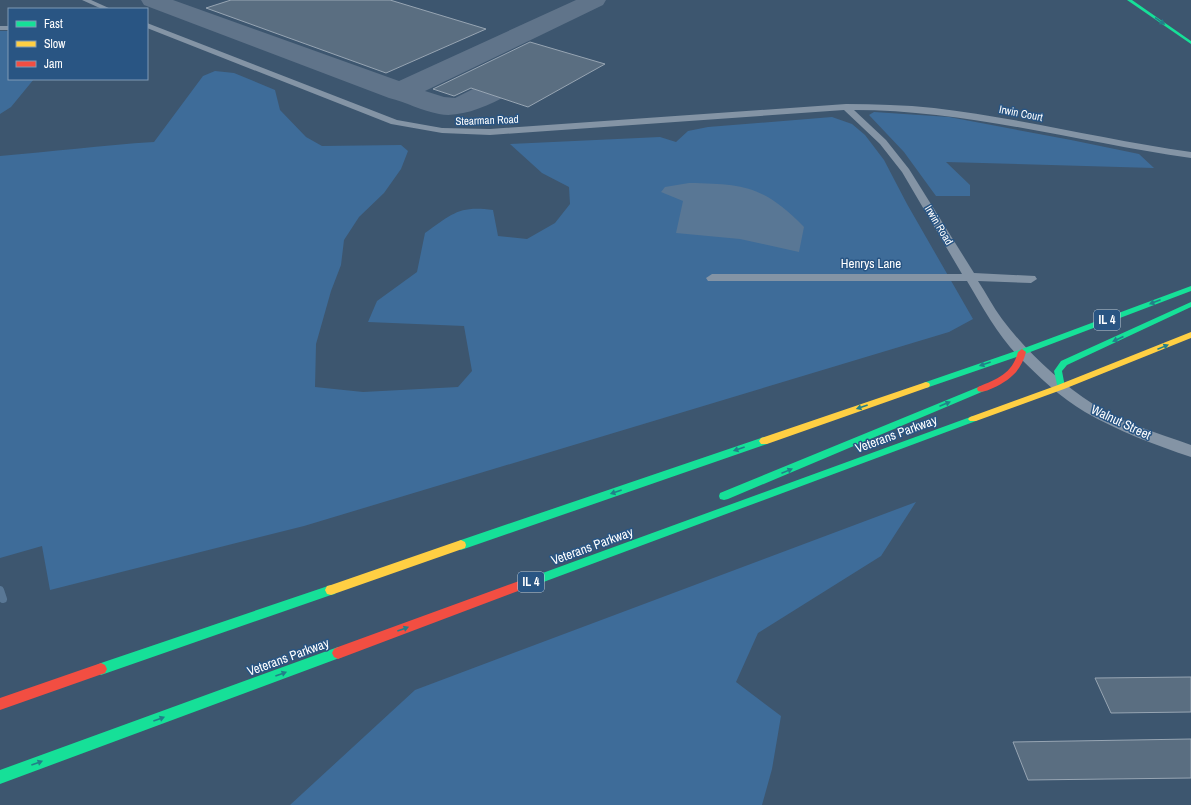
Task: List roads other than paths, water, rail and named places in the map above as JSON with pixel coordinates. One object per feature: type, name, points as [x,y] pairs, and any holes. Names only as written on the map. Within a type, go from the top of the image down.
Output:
[{"type":"main road","points":[[1129,0],[1191,43]]},
{"type":"main road","name":"IL 4","points":[[0,704],[1022,352],[1191,288]]},
{"type":"main road","points":[[1061,387],[1057,375],[1059,368],[1064,363],[1191,304]]},
{"type":"main road","name":"Veterans Parkway","points":[[0,777],[1061,387],[1191,335]]},
{"type":"main road","points":[[714,500],[787,471],[1000,381],[1013,374],[1020,362],[1022,352]]},
{"type":"main road","points":[[640,542],[656,525]]},
{"type":"street","points":[[85,0],[105,8]]},
{"type":"street","name":"Stearman Road","points":[[148,25],[394,122],[430,130],[470,133],[490,132],[846,107]]},
{"type":"street","name":"Irwin Court","points":[[846,107],[906,107],[953,112],[1133,146],[1191,154]]},
{"type":"street","name":"Irwin Road","points":[[846,107],[883,142],[906,171],[997,321],[1022,352]]},
{"type":"street","name":"Henrys Lane","points":[[712,278],[969,277],[1031,279]]},
{"type":"street","name":"Walnut Street","points":[[1022,352],[1061,387],[1089,408],[1112,420],[1191,451]]},
{"type":"waterway","points":[[0,590],[3,599]]}]
